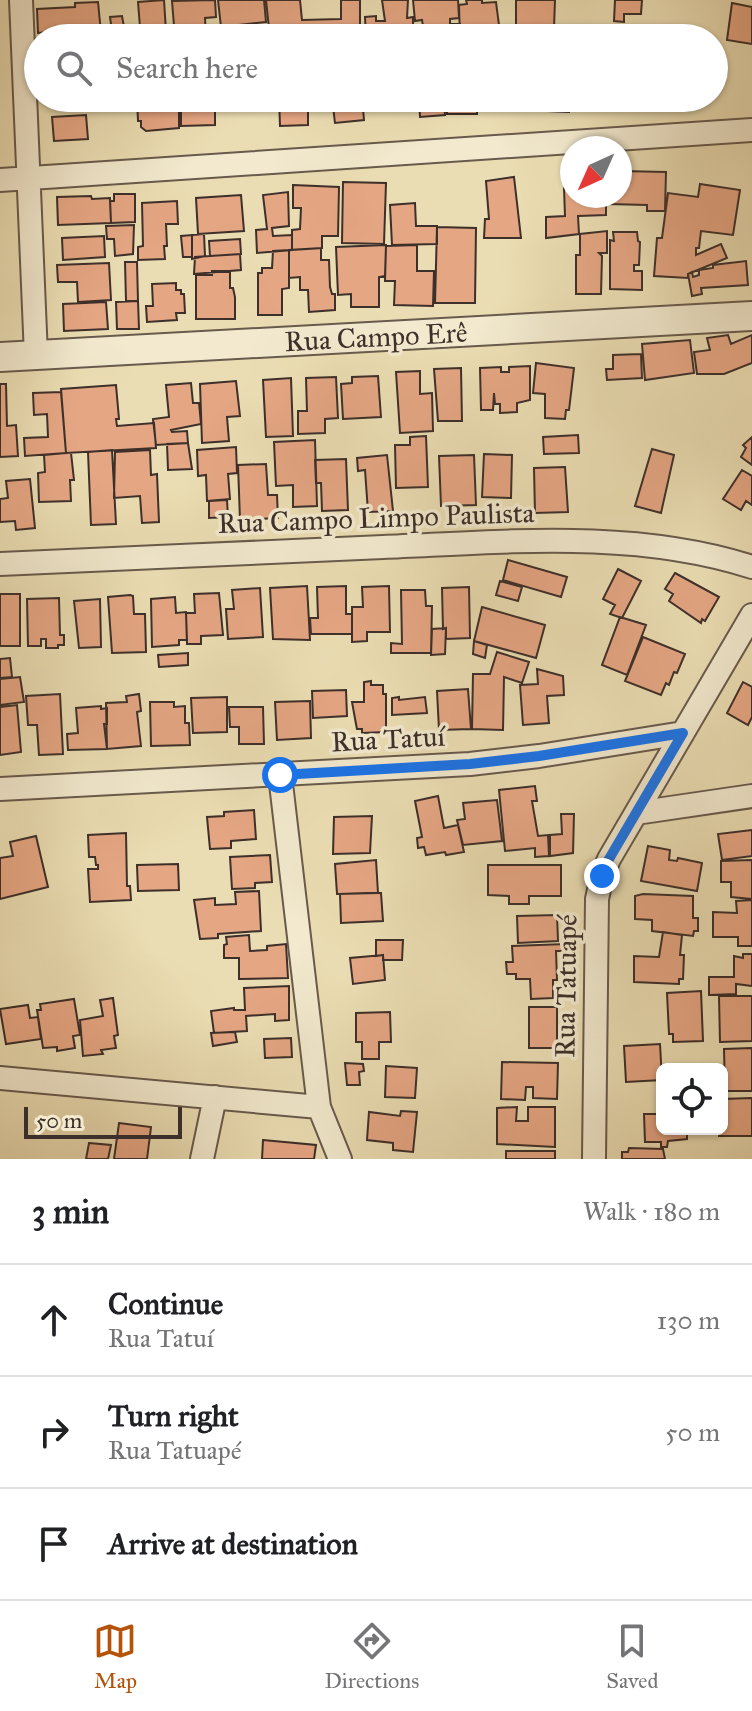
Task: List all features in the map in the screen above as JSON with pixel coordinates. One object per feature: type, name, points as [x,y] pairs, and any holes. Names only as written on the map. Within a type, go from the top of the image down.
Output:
[{"type":"street","points":[[21,0],[24,77]]},
{"type":"street","points":[[25,112],[36,356]]},
{"type":"street","points":[[0,180],[752,130]]},
{"type":"street","name":"Rua Campo Erê","points":[[0,357],[752,316]]},
{"type":"street","name":"Rua Campo Limpo Paulista","points":[[0,564],[528,541],[658,547],[702,553],[752,567]]},
{"type":"street","name":"Rua Tatuapé","points":[[594,1159],[597,899],[602,876],[609,859],[752,615]]},
{"type":"street","name":"Rua Tatuí","points":[[0,789],[470,764],[683,733]]},
{"type":"street","points":[[280,775],[319,1107],[340,1159]]},
{"type":"street","points":[[636,813],[752,796]]},
{"type":"street","points":[[0,1078],[319,1107]]},
{"type":"street","points":[[202,1159],[215,1097]]},
{"type":"building","points":[[164,0],[166,24],[140,24],[138,2]]},
{"type":"building","points":[[215,0],[216,17],[205,18],[205,24],[174,24],[172,1]]},
{"type":"building","points":[[218,0],[264,0],[266,22],[221,24]]},
{"type":"building","points":[[266,0],[300,0],[302,20],[341,19],[341,0],[360,0],[360,24],[269,24]]},
{"type":"building","points":[[382,0],[408,0],[407,18],[413,17],[413,24],[365,24],[365,17],[376,16],[376,21],[385,21]]},
{"type":"building","points":[[413,0],[458,0],[459,18],[450,19],[450,24],[415,21]]},
{"type":"building","points":[[466,0],[496,2],[499,24],[460,24],[459,5],[467,4]]},
{"type":"building","points":[[516,0],[555,0],[554,24],[516,24]]},
{"type":"building","points":[[615,0],[642,0],[641,14],[624,14],[624,22],[614,21]]},
{"type":"building","points":[[98,2],[100,24],[38,24],[37,9],[75,7],[75,3]]},
{"type":"building","points":[[732,3],[752,7],[752,44],[728,40]]},
{"type":"building","points":[[122,16],[123,24],[111,24],[110,17]]},
{"type":"building","points":[[138,112],[179,112],[179,128],[146,131],[138,121]]},
{"type":"building","points":[[181,112],[215,112],[215,125],[181,126]]},
{"type":"building","points":[[280,112],[308,112],[308,125],[280,126]]},
{"type":"building","points":[[334,112],[363,112],[364,120],[335,123]]},
{"type":"building","points":[[420,112],[445,112],[445,115],[420,117]]},
{"type":"building","points":[[447,112],[477,112],[477,114]]},
{"type":"building","points":[[86,115],[88,139],[54,141],[52,117]]},
{"type":"building","points":[[632,171],[666,172],[665,211],[647,211],[647,205],[632,205]]},
{"type":"building","points":[[514,177],[521,238],[484,238],[485,219],[489,219],[486,181]]},
{"type":"building","points":[[343,182],[386,183],[384,244],[342,243]]},
{"type":"building","points":[[700,184],[740,190],[733,235],[701,231],[699,248],[696,248],[696,255],[721,244],[727,258],[688,274],[688,278],[654,276],[657,238],[662,238],[668,193],[698,197]]},
{"type":"building","points":[[293,185],[339,187],[338,236],[322,236],[322,248],[292,250],[292,230],[300,229],[301,208],[293,208]]},
{"type":"building","points":[[288,192],[289,226],[272,228],[273,236],[292,235],[292,250],[257,253],[256,230],[267,229],[263,195]]},
{"type":"building","points":[[114,194],[135,194],[135,222],[111,223],[110,201],[114,201]]},
{"type":"building","points":[[241,195],[244,231],[198,234],[196,198]]},
{"type":"building","points":[[91,196],[92,199],[110,198],[111,223],[58,225],[57,197]]},
{"type":"building","points":[[177,201],[178,224],[166,224],[165,259],[138,260],[138,247],[143,246],[142,203]]},
{"type":"building","points":[[415,203],[416,226],[437,226],[437,244],[392,245],[390,205]]},
{"type":"building","points":[[565,208],[606,208],[606,215],[578,216],[579,234],[546,238],[546,217],[565,216]]},
{"type":"building","points":[[134,225],[133,254],[115,256],[114,239],[107,239],[106,226]]},
{"type":"building","points":[[437,227],[476,228],[475,303],[435,303]]},
{"type":"building","points":[[607,231],[607,253],[599,253],[602,256],[601,294],[576,294],[576,255],[580,255],[580,234]]},
{"type":"building","points":[[613,232],[637,232],[639,265],[634,265],[634,271],[642,271],[642,290],[610,289],[610,240],[614,241]]},
{"type":"building","points":[[204,234],[205,256],[192,259],[192,235]]},
{"type":"building","points":[[192,235],[192,257],[183,257],[181,236]]},
{"type":"building","points":[[104,236],[105,257],[63,260],[62,238]]},
{"type":"building","points":[[240,239],[241,254],[210,256],[209,241]]},
{"type":"building","points":[[386,245],[385,276],[379,277],[379,307],[351,307],[351,294],[338,295],[336,247]]},
{"type":"building","points":[[417,245],[417,271],[434,271],[433,306],[394,305],[395,281],[385,281],[386,246]]},
{"type":"building","points":[[321,248],[321,260],[329,260],[335,310],[309,312],[308,290],[300,290],[300,277],[289,278],[289,250]]},
{"type":"building","points":[[289,250],[289,288],[282,289],[282,315],[258,315],[258,273],[262,273],[262,268],[272,268],[273,251]]},
{"type":"building","points":[[240,254],[241,270],[194,274],[195,257]]},
{"type":"building","points":[[746,261],[748,285],[701,288],[702,294],[692,296],[688,274],[692,272],[693,277],[699,275],[699,270],[713,268],[713,265]]},
{"type":"building","points":[[125,262],[137,262],[138,301],[126,301]]},
{"type":"building","points":[[109,263],[111,300],[78,302],[77,282],[58,282],[57,265]]},
{"type":"building","points":[[212,271],[230,271],[235,319],[196,319],[196,275],[212,275]]},
{"type":"building","points":[[176,283],[176,290],[184,294],[185,313],[176,313],[177,320],[147,322],[146,306],[153,306],[152,284]]},
{"type":"building","points":[[138,301],[139,329],[117,329],[116,302]]},
{"type":"building","points":[[106,302],[108,329],[64,331],[63,304]]},
{"type":"building","points":[[728,335],[731,344],[752,335],[752,363],[724,374],[697,374],[694,352],[710,350],[707,338]]},
{"type":"building","points":[[690,340],[694,373],[645,380],[642,344]]},
{"type":"building","points":[[641,354],[642,378],[607,380],[606,369],[613,369],[613,355]]},
{"type":"building","points":[[536,363],[574,368],[565,419],[545,418],[545,394],[533,393]]},
{"type":"building","points":[[530,366],[530,400],[517,403],[517,412],[500,413],[500,404],[495,404],[494,393],[493,410],[481,410],[480,368],[501,367],[501,372],[509,372],[509,367]]},
{"type":"building","points":[[461,368],[462,421],[438,421],[434,369]]},
{"type":"building","points":[[420,371],[420,394],[432,393],[433,431],[400,433],[396,372]]},
{"type":"building","points":[[378,376],[381,417],[343,419],[341,384],[352,383],[352,377]]},
{"type":"building","points":[[336,377],[338,418],[325,419],[325,433],[298,434],[298,411],[307,411],[306,378]]},
{"type":"building","points":[[291,378],[293,436],[266,437],[263,380]]},
{"type":"building","points":[[236,381],[240,416],[227,417],[229,441],[202,443],[200,384]]},
{"type":"building","points":[[191,383],[193,403],[199,403],[201,424],[171,430],[187,431],[188,443],[156,445],[153,419],[169,417],[166,385]]},
{"type":"building","points":[[0,384],[6,384],[7,426],[16,425],[18,456],[0,457]]},
{"type":"building","points":[[116,385],[117,426],[154,423],[156,448],[66,453],[61,389]]},
{"type":"building","points":[[61,392],[66,453],[25,456],[24,438],[48,437],[47,414],[34,415],[33,393]]},
{"type":"building","points":[[578,435],[579,453],[544,454],[543,437]]},
{"type":"building","points":[[426,436],[428,487],[396,488],[395,445],[410,445],[410,437]]},
{"type":"building","points":[[752,437],[752,465],[741,457],[746,448],[743,445]]},
{"type":"building","points":[[315,440],[317,506],[293,507],[293,485],[276,486],[274,442]]},
{"type":"building","points":[[188,443],[192,469],[168,470],[167,444]]},
{"type":"building","points":[[236,447],[237,473],[228,474],[230,499],[207,501],[206,475],[198,476],[197,450]]},
{"type":"building","points":[[652,449],[674,455],[661,513],[635,506]]},
{"type":"building","points":[[112,450],[116,524],[91,525],[88,452]]},
{"type":"building","points":[[150,450],[151,475],[157,474],[159,522],[142,523],[140,496],[114,498],[115,452]]},
{"type":"building","points":[[71,453],[74,480],[70,480],[71,501],[39,502],[38,473],[45,472],[44,455]]},
{"type":"building","points":[[484,454],[512,455],[511,498],[482,497]]},
{"type":"building","points":[[387,455],[393,511],[368,512],[365,470],[358,471],[357,458]]},
{"type":"building","points":[[474,455],[476,505],[441,506],[439,456]]},
{"type":"building","points":[[346,459],[348,510],[322,511],[321,483],[316,483],[315,460]]},
{"type":"building","points":[[266,464],[268,495],[277,495],[278,518],[240,520],[238,465]]},
{"type":"building","points":[[565,467],[568,512],[535,513],[534,468]]},
{"type":"building","points":[[742,470],[752,476],[752,505],[746,501],[741,510],[723,499]]},
{"type":"building","points":[[30,479],[35,528],[16,530],[15,521],[0,522],[0,499],[8,498],[6,481]]},
{"type":"building","points":[[227,500],[228,517],[209,518],[209,501]]},
{"type":"building","points":[[508,560],[567,577],[561,597],[503,580]]},
{"type":"building","points":[[618,569],[641,581],[622,618],[610,614],[615,605],[603,599]]},
{"type":"building","points":[[675,573],[719,597],[705,621],[702,619],[701,623],[669,601],[673,594],[665,589]]},
{"type":"building","points":[[500,581],[522,587],[518,601],[496,595]]},
{"type":"building","points":[[307,586],[310,640],[273,639],[270,588]]},
{"type":"building","points":[[346,586],[346,614],[352,614],[352,634],[311,634],[310,618],[318,618],[317,587]]},
{"type":"building","points":[[389,586],[390,632],[367,632],[367,641],[352,642],[352,607],[363,607],[362,587]]},
{"type":"building","points":[[469,587],[470,638],[446,639],[442,588]]},
{"type":"building","points":[[260,588],[263,637],[228,639],[226,609],[234,609],[232,590]]},
{"type":"building","points":[[401,590],[425,590],[426,606],[432,606],[431,653],[391,653],[391,643],[402,644]]},
{"type":"building","points":[[219,593],[223,635],[201,636],[201,644],[187,644],[186,613],[195,613],[194,594]]},
{"type":"building","points":[[0,594],[20,594],[20,646],[0,646]]},
{"type":"building","points":[[133,596],[134,614],[145,614],[146,652],[112,653],[108,597]]},
{"type":"building","points":[[175,597],[176,613],[186,612],[187,640],[179,640],[179,645],[152,647],[151,599]]},
{"type":"building","points":[[59,598],[60,635],[64,635],[64,645],[46,648],[46,639],[41,639],[41,646],[28,646],[27,599]]},
{"type":"building","points":[[100,599],[101,647],[79,648],[74,601]]},
{"type":"building","points":[[482,607],[545,625],[536,658],[474,641]]},
{"type":"building","points":[[620,617],[646,625],[627,675],[602,665]]},
{"type":"building","points":[[446,628],[445,654],[431,655],[432,629]]},
{"type":"building","points":[[643,637],[685,654],[677,673],[674,672],[669,685],[666,683],[661,695],[625,681]]},
{"type":"building","points":[[474,641],[487,645],[485,658],[473,654]]},
{"type":"building","points":[[497,652],[529,662],[522,683],[504,677],[503,730],[472,729],[473,674],[490,674]]},
{"type":"building","points":[[188,653],[188,665],[159,667],[158,655]]},
{"type":"building","points":[[10,658],[12,677],[0,678],[0,659]]},
{"type":"building","points":[[537,669],[563,676],[564,695],[547,696],[549,723],[523,725],[520,685],[538,684]]},
{"type":"building","points":[[20,677],[24,702],[0,705],[0,679]]},
{"type":"building","points":[[371,681],[371,685],[383,685],[383,694],[386,694],[386,732],[362,733],[362,729],[357,729],[352,702],[364,702],[364,682]]},
{"type":"building","points":[[743,682],[752,687],[752,717],[748,725],[727,713]]},
{"type":"building","points":[[468,689],[471,729],[439,730],[437,691]]},
{"type":"building","points":[[346,690],[347,716],[313,718],[312,691]]},
{"type":"building","points":[[60,694],[63,754],[39,755],[37,725],[28,725],[26,696]]},
{"type":"building","points":[[139,694],[141,711],[137,712],[141,746],[107,749],[106,703],[127,702],[126,696]]},
{"type":"building","points":[[227,697],[227,732],[193,733],[191,698]]},
{"type":"building","points":[[399,697],[399,700],[425,697],[427,713],[392,715],[392,698]]},
{"type":"building","points":[[310,701],[311,738],[277,740],[275,702]]},
{"type":"building","points":[[150,702],[174,702],[174,707],[185,706],[190,745],[151,746]]},
{"type":"building","points":[[17,705],[21,752],[0,755],[0,707]]},
{"type":"building","points":[[101,706],[101,709],[107,708],[107,724],[104,724],[107,749],[68,750],[67,734],[78,733],[76,708]]},
{"type":"building","points":[[229,707],[263,707],[264,744],[239,744],[239,727],[230,727]]},
{"type":"building","points":[[535,786],[537,801],[532,801],[538,836],[548,835],[549,856],[535,857],[535,848],[505,851],[499,790]]},
{"type":"building","points":[[438,796],[444,828],[458,825],[464,852],[426,855],[424,847],[418,848],[417,838],[422,837],[415,801]]},
{"type":"building","points":[[497,800],[502,841],[463,845],[457,820],[465,819],[463,803]]},
{"type":"building","points":[[254,810],[256,839],[231,841],[231,848],[210,849],[207,817],[224,816],[224,812]]},
{"type":"building","points":[[561,814],[574,814],[573,853],[550,856],[550,835],[562,834]]},
{"type":"building","points":[[372,816],[370,853],[333,854],[334,817]]},
{"type":"building","points":[[752,830],[752,856],[722,860],[718,834]]},
{"type":"building","points":[[126,833],[127,886],[130,886],[131,900],[90,902],[88,869],[98,869],[98,865],[95,857],[89,857],[88,835]]},
{"type":"building","points":[[36,836],[48,887],[0,899],[0,858],[13,856],[10,842]]},
{"type":"building","points":[[648,846],[670,850],[669,860],[677,861],[678,858],[702,863],[697,891],[641,881]]},
{"type":"building","points":[[270,855],[272,882],[255,883],[255,888],[232,889],[230,857]]},
{"type":"building","points":[[376,860],[378,893],[337,894],[335,864]]},
{"type":"building","points":[[752,860],[752,899],[731,897],[731,882],[721,882],[721,861]]},
{"type":"building","points":[[178,864],[179,890],[138,891],[137,865]]},
{"type":"building","points":[[488,865],[561,865],[561,896],[529,896],[529,904],[509,904],[509,896],[488,895]]},
{"type":"building","points":[[259,891],[261,931],[218,934],[218,938],[200,939],[194,900],[215,898],[215,905],[236,904],[235,892]]},
{"type":"building","points":[[381,893],[383,921],[341,923],[340,894]]},
{"type":"building","points":[[635,896],[693,896],[693,918],[698,918],[698,931],[694,931],[693,936],[652,931],[652,920],[635,919]]},
{"type":"building","points":[[752,900],[752,946],[738,946],[738,937],[713,937],[713,912],[737,913],[736,901]]},
{"type":"building","points":[[557,915],[558,941],[518,943],[517,916]]},
{"type":"building","points":[[663,932],[682,935],[680,955],[684,955],[683,979],[679,979],[679,984],[634,982],[634,956],[659,957]]},
{"type":"building","points":[[249,935],[250,951],[286,944],[288,978],[239,979],[239,958],[224,958],[224,945],[227,944],[226,937]]},
{"type":"building","points":[[376,940],[403,940],[402,960],[383,960],[383,955],[376,956]]},
{"type":"building","points":[[566,944],[567,951],[556,951],[557,980],[553,980],[553,998],[531,999],[530,979],[516,979],[516,974],[507,974],[506,962],[513,962],[512,946]]},
{"type":"building","points":[[743,954],[752,954],[752,986],[736,984],[736,994],[709,995],[709,977],[734,977],[734,956],[743,958]]},
{"type":"building","points":[[383,955],[385,980],[353,984],[350,958]]},
{"type":"building","points":[[289,986],[289,1020],[275,1021],[275,1014],[246,1016],[247,1031],[214,1033],[211,1011],[245,1010],[244,988]]},
{"type":"building","points":[[701,991],[703,1041],[673,1042],[673,1034],[669,1034],[667,993]]},
{"type":"building","points":[[719,996],[752,996],[752,1041],[720,1042]]},
{"type":"building","points":[[113,998],[118,1035],[114,1036],[116,1048],[101,1050],[103,1054],[83,1056],[80,1020],[103,1016],[100,1000]]},
{"type":"building","points":[[74,999],[80,1035],[73,1036],[75,1048],[57,1051],[57,1047],[43,1048],[37,1010],[41,1010],[40,1004]]},
{"type":"building","points":[[28,1005],[30,1018],[38,1017],[41,1039],[6,1044],[0,1009]]},
{"type":"building","points":[[529,1007],[557,1007],[557,1048],[529,1048]]},
{"type":"building","points":[[390,1012],[391,1042],[379,1042],[379,1059],[362,1059],[362,1042],[356,1042],[356,1013]]},
{"type":"building","points":[[235,1032],[237,1042],[213,1046],[211,1033]]},
{"type":"building","points":[[291,1038],[292,1057],[265,1058],[264,1039]]},
{"type":"building","points":[[660,1044],[661,1063],[656,1063],[656,1080],[626,1082],[624,1046]]},
{"type":"building","points":[[752,1048],[752,1091],[728,1091],[728,1063],[724,1063],[724,1049]]},
{"type":"building","points":[[502,1062],[558,1063],[557,1099],[533,1098],[533,1087],[526,1087],[525,1100],[501,1099]]},
{"type":"building","points":[[345,1063],[363,1064],[364,1071],[359,1072],[360,1085],[347,1085]]},
{"type":"building","points":[[386,1066],[417,1068],[415,1098],[385,1097]]},
{"type":"building","points":[[752,1098],[752,1136],[719,1136],[728,1135],[728,1099]]},
{"type":"building","points":[[517,1107],[516,1121],[528,1121],[528,1107],[555,1107],[555,1147],[497,1144],[497,1108]]},
{"type":"building","points":[[401,1111],[417,1112],[413,1152],[393,1150],[393,1143],[367,1140],[369,1112],[400,1116]]},
{"type":"building","points":[[644,1114],[656,1114],[656,1135],[687,1135],[687,1139],[668,1141],[667,1147],[661,1147],[661,1142],[645,1142]]},
{"type":"building","points":[[119,1123],[151,1127],[147,1159],[114,1159]]},
{"type":"building","points":[[263,1140],[316,1145],[314,1159],[262,1159]]},
{"type":"building","points":[[89,1143],[111,1145],[108,1159],[86,1159]]},
{"type":"building","points":[[629,1148],[663,1149],[665,1159],[622,1159],[622,1152],[628,1152]]},
{"type":"building","points":[[506,1151],[555,1151],[555,1159],[506,1159]]},
{"type":"route","points":[[280,775],[470,764],[683,733],[602,876]]}]
